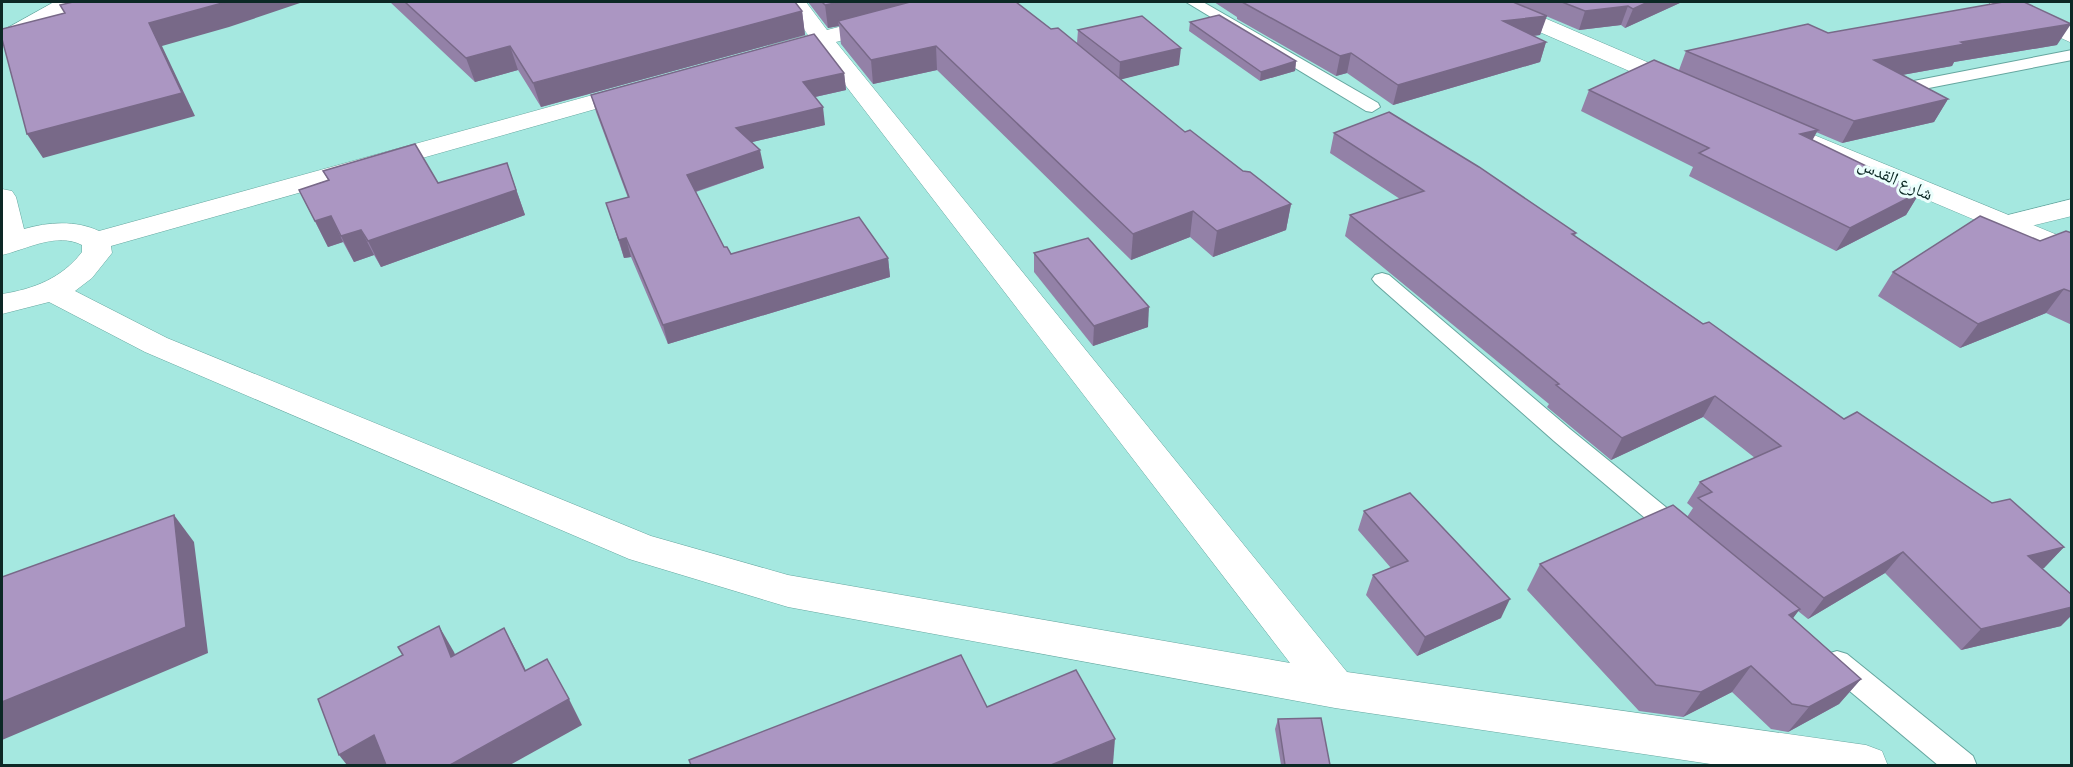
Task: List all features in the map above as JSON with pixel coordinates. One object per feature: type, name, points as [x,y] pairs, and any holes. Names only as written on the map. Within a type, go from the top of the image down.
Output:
[{"type":"street","points":[[2,40],[69,2]]},
{"type":"street","points":[[795,2],[821,38],[1335,689]]},
{"type":"street","points":[[752,58],[958,2]]},
{"type":"street","points":[[1490,2],[1701,94]]},
{"type":"street","points":[[2005,9],[2072,36]]},
{"type":"street","points":[[2,197],[7,243],[41,233],[78,232],[96,241],[660,83]]},
{"type":"street","name":"شارع القدس","points":[[1787,131],[2002,225],[2072,252]]},
{"type":"street","points":[[2002,225],[2072,207]]},
{"type":"street","points":[[2,304],[50,291],[81,273],[97,253],[96,241]]},
{"type":"street","points":[[50,291],[156,345],[642,548],[788,591],[1335,689],[1866,765]]},
{"type":"lane","points":[[1193,2],[1372,107]]},
{"type":"lane","points":[[1893,90],[2072,55]]},
{"type":"lane","points":[[1382,279],[1562,435],[1698,548]]},
{"type":"lane","points":[[1816,645],[1962,765]]},
{"type":"building","points":[[73,2],[226,2],[149,23],[182,93],[27,134],[2,39],[2,29],[65,13],[60,5]]},
{"type":"building","points":[[405,2],[795,2],[802,11],[533,83],[510,46],[466,58]]},
{"type":"building","points":[[822,2],[840,2],[825,5]]},
{"type":"building","points":[[910,2],[1016,2],[1051,29],[1058,28],[1185,132],[1190,130],[1291,204],[1217,231],[1193,211],[1133,234],[936,46],[871,60],[838,21]]},
{"type":"building","points":[[1242,2],[1513,2],[1547,16],[1503,21],[1546,42],[1398,85],[1351,53],[1340,56]]},
{"type":"building","points":[[1562,2],[1648,2],[1633,9],[1628,6],[1585,11]]},
{"type":"building","points":[[2003,2],[2024,2],[2071,24],[1961,42],[1965,44],[1874,60],[1948,99],[1854,121],[1686,51],[1808,24],[1828,33]]},
{"type":"building","points":[[1219,15],[1296,61],[1261,72],[1190,22]]},
{"type":"building","points":[[1142,16],[1181,48],[1120,62],[1078,30]]},
{"type":"building","points":[[814,34],[844,73],[803,82],[823,107],[736,128],[760,150],[687,175],[724,247],[727,247],[731,254],[859,217],[888,258],[663,325],[626,238],[619,240],[606,203],[629,197],[591,95]]},
{"type":"building","points":[[1654,60],[1818,130],[1800,134],[1920,192],[1850,228],[1699,153],[1709,148],[1589,90]]},
{"type":"building","points":[[1389,112],[1479,167],[1703,324],[1709,322],[1844,419],[1857,412],[1992,503],[2010,499],[2064,547],[2028,556],[2072,595],[2072,607],[1981,629],[1903,552],[1824,598],[1698,498],[1712,492],[1700,482],[1781,446],[1715,396],[1622,438],[1556,385],[1559,384],[1350,215],[1424,191],[1334,133]]},
{"type":"building","points":[[415,144],[438,183],[507,163],[516,190],[368,241],[361,230],[341,236],[331,216],[315,221],[299,190],[329,180],[323,171]]},
{"type":"building","points":[[1980,216],[2040,241],[2066,231],[2072,233],[2072,292],[2064,289],[1978,324],[1893,272]]},
{"type":"building","points":[[1088,238],[1149,307],[1094,326],[1034,253]]},
{"type":"building","points":[[1410,493],[1510,599],[1425,637],[1373,575],[1408,561],[1364,511]]},
{"type":"building","points":[[1673,505],[1800,609],[1789,615],[1861,679],[1809,707],[1792,704],[1751,666],[1701,692],[1656,685],[1540,564]]},
{"type":"building","points":[[174,515],[186,627],[2,702],[2,577]]},
{"type":"building","points":[[439,626],[451,657],[504,628],[525,671],[547,659],[569,699],[450,765],[386,765],[374,735],[339,755],[318,699],[403,655],[398,647]]},
{"type":"building","points":[[961,655],[987,707],[1076,670],[1115,739],[1051,765],[691,765],[689,760]]},
{"type":"building","points":[[1321,718],[1330,765],[1285,765],[1278,719]]}]
